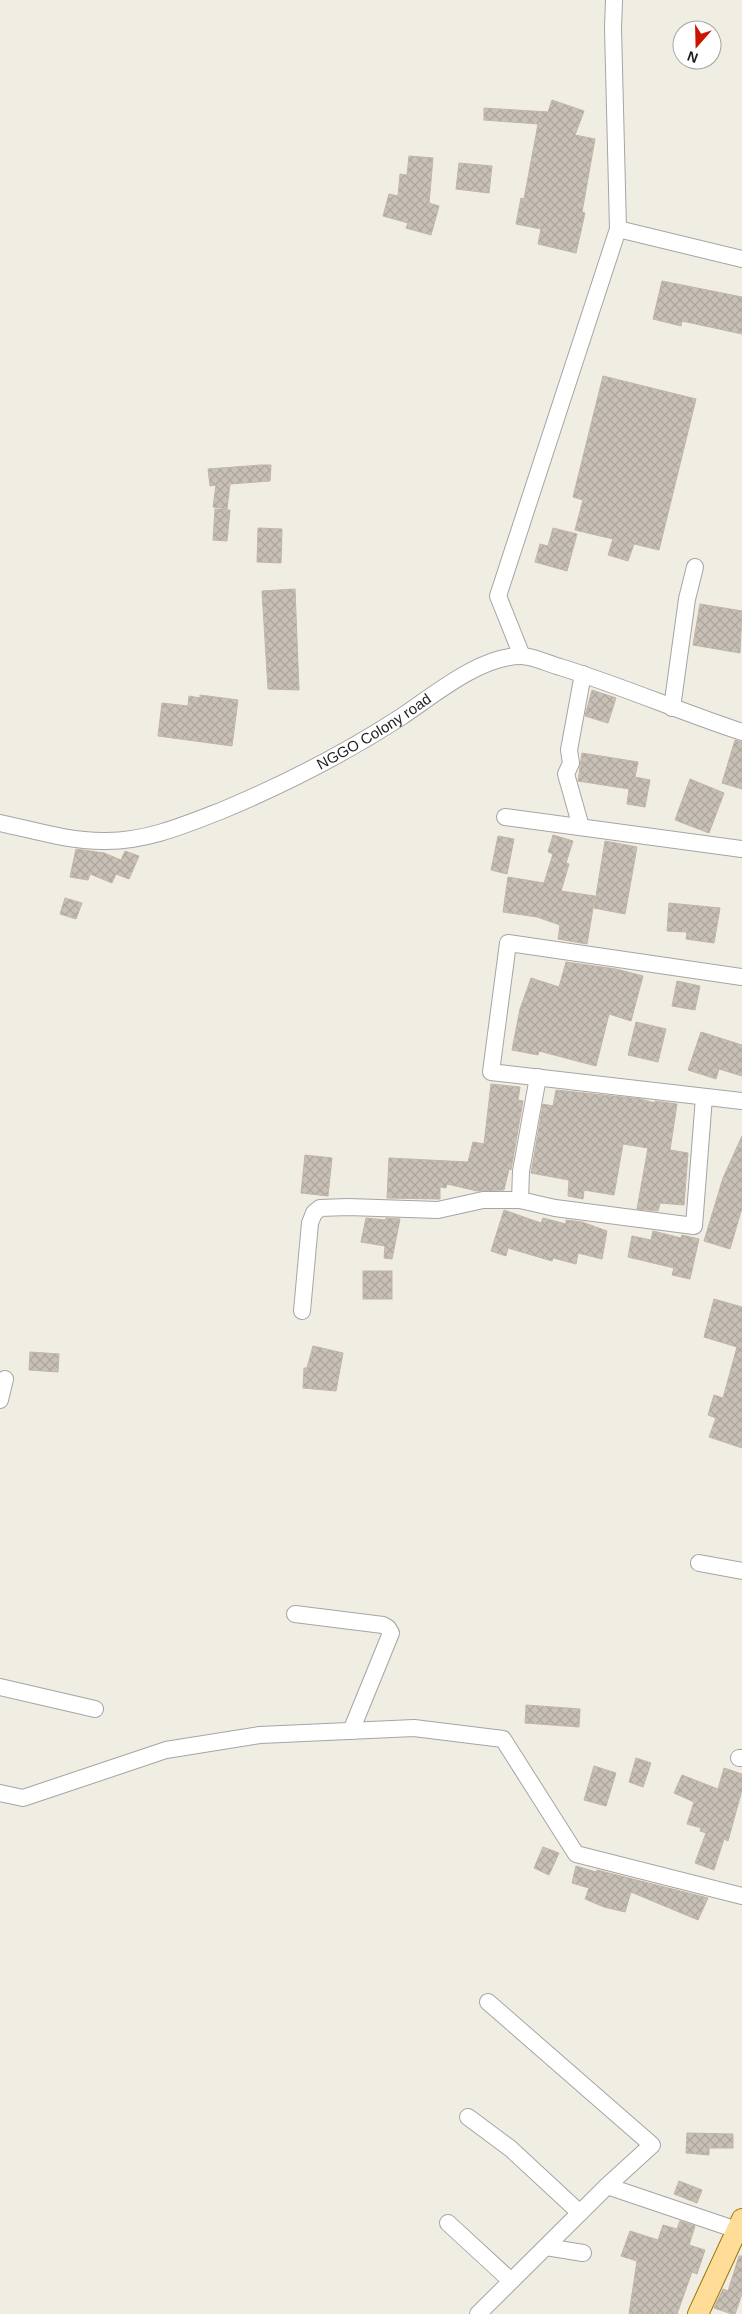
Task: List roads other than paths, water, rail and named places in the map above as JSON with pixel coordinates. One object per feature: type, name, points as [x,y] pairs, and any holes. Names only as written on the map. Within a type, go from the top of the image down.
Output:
[{"type":"main road","points":[[698,2314],[739,2225]]},
{"type":"street","points":[[522,656],[498,596],[618,229],[614,0]]},
{"type":"street","points":[[618,229],[742,259]]},
{"type":"street","points":[[672,708],[686,599],[695,567]]},
{"type":"street","name":"NGGO Colony road","points":[[0,823],[79,840],[104,842],[177,829],[265,792],[354,748],[469,673],[495,661],[522,656],[583,674],[742,732]]},
{"type":"street","points":[[581,827],[566,774],[572,763],[569,750],[583,674]]},
{"type":"street","points":[[505,817],[742,849]]},
{"type":"street","points":[[742,977],[508,943],[491,1072],[742,1101]]},
{"type":"street","points":[[520,1200],[522,1171],[538,1077]]},
{"type":"street","points":[[302,1311],[310,1223],[314,1213],[320,1208],[348,1206],[438,1210],[483,1200],[520,1200],[555,1208],[694,1226],[704,1097]]},
{"type":"street","points":[[0,1400],[5,1379]]},
{"type":"street","points":[[699,1564],[742,1571]]},
{"type":"street","points":[[296,1614],[383,1625],[388,1628],[390,1633],[351,1731]]},
{"type":"street","points":[[0,1687],[95,1709]]},
{"type":"street","points":[[0,1793],[23,1798],[166,1750],[260,1734],[414,1728],[503,1739],[576,1854],[742,1896]]},
{"type":"street","points":[[478,2314],[607,2186],[652,2145],[488,2002]]},
{"type":"street","points":[[468,2117],[512,2149],[580,2213]]},
{"type":"street","points":[[607,2186],[739,2225]]},
{"type":"street","points":[[448,2223],[511,2281]]},
{"type":"street","points":[[546,2247],[583,2253]]}]
